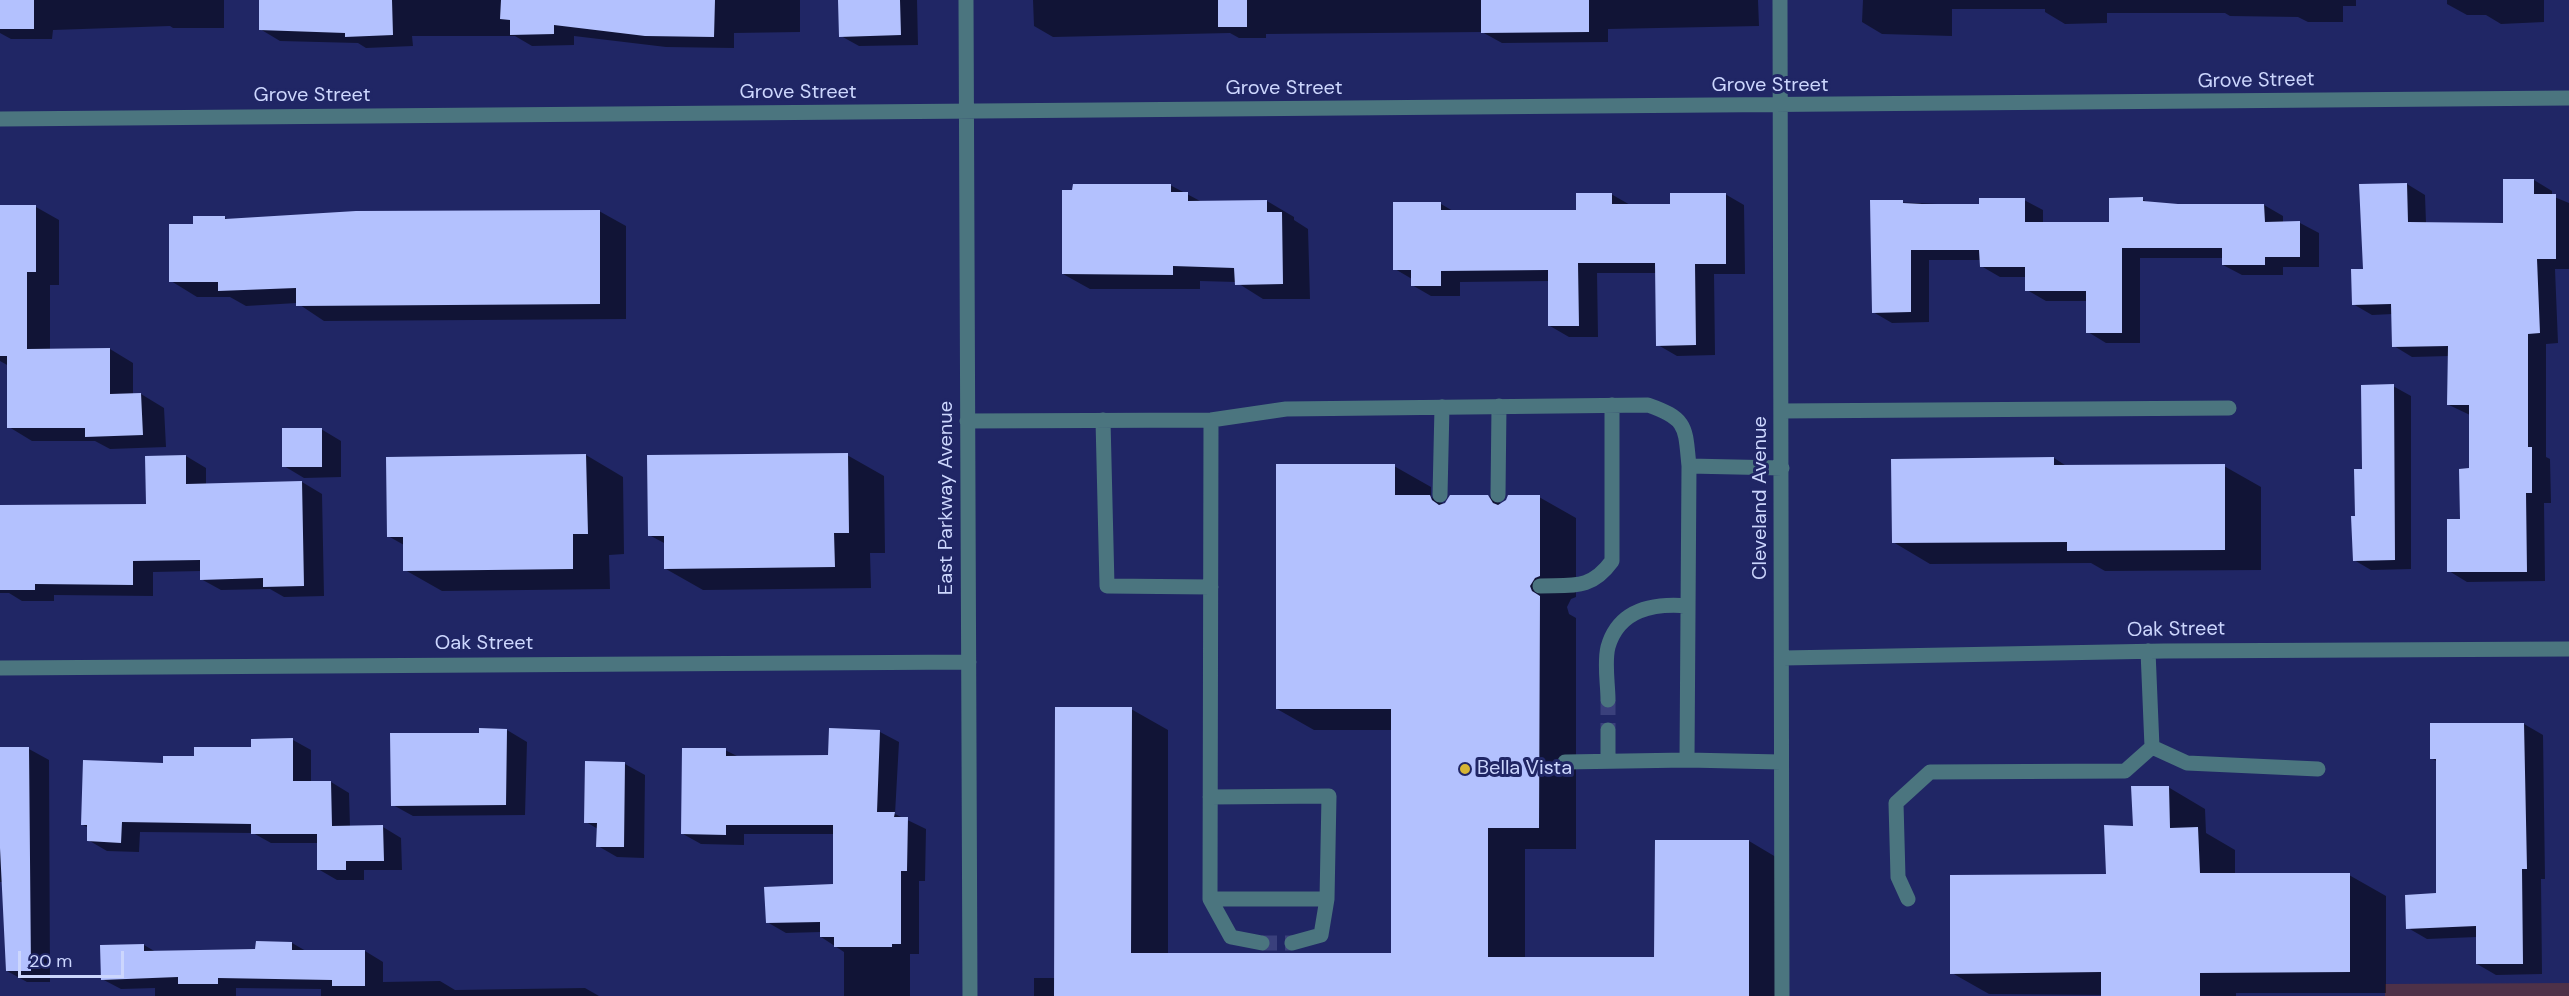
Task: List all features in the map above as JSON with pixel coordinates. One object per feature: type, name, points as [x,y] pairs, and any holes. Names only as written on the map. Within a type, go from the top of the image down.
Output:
[{"type":"street","name":"East Parkway Avenue","points":[[966,0],[970,996]]},
{"type":"street","name":"Cleveland Avenue","points":[[1780,0],[1782,996]]},
{"type":"street","name":"Grove Street","points":[[0,119],[2569,99]]},
{"type":"street","points":[[1540,586],[1585,585],[1604,572],[1612,561],[1612,405]]},
{"type":"street","points":[[967,421],[1211,420],[1286,409],[1499,406],[1648,405],[1671,413],[1685,430],[1689,466],[1688,760]]},
{"type":"street","points":[[1498,495],[1499,406]]},
{"type":"street","points":[[1440,495],[1442,407]]},
{"type":"street","points":[[1781,411],[2229,408]]},
{"type":"street","points":[[1103,420],[1107,586],[1211,587]]},
{"type":"street","points":[[1211,420],[1210,899],[1231,938],[1262,943]]},
{"type":"street","points":[[1689,466],[1782,468]]},
{"type":"street","points":[[1608,700],[1608,649],[1624,618],[1663,604],[1688,606]]},
{"type":"street","name":"Oak Street","points":[[1783,658],[2148,651],[2569,650]]},
{"type":"street","points":[[1908,899],[1898,877],[1896,803],[1930,772],[2126,771],[2152,747],[2148,651]]},
{"type":"street","name":"Oak Street","points":[[0,668],[969,662]]},
{"type":"street","points":[[1608,730],[1608,761]]},
{"type":"street","points":[[2152,747],[2187,763],[2318,769]]},
{"type":"street","points":[[1565,762],[1688,760],[1781,762]]},
{"type":"street","points":[[1210,797],[1329,796],[1327,899],[1321,935],[1292,943]]},
{"type":"street","points":[[1210,899],[1327,899]]},
{"type":"shaded area","points":[[2569,983],[2569,996],[2385,996],[2385,984]]},
{"type":"building","points":[[0,0],[34,0],[34,29],[0,29]]},
{"type":"building","points":[[259,0],[392,0],[393,35],[345,37],[345,33],[259,30]]},
{"type":"building","points":[[501,0],[715,0],[714,37],[645,36],[554,25],[554,34],[510,35],[510,20],[500,19]]},
{"type":"building","points":[[838,0],[900,0],[901,35],[839,37]]},
{"type":"building","points":[[1218,0],[1247,0],[1247,27],[1218,27]]},
{"type":"building","points":[[1481,0],[1589,0],[1589,32],[1481,33]]},
{"type":"building","points":[[2503,179],[2534,179],[2534,194],[2556,194],[2556,259],[2537,259],[2540,333],[2528,334],[2528,447],[2532,447],[2532,493],[2526,493],[2527,572],[2447,572],[2447,519],[2460,519],[2459,469],[2469,468],[2469,405],[2447,405],[2448,346],[2392,347],[2391,304],[2352,305],[2351,269],[2363,269],[2359,184],[2407,183],[2408,222],[2503,223]]},
{"type":"building","points":[[1073,184],[1171,184],[1171,192],[1188,192],[1188,201],[1267,200],[1267,212],[1282,212],[1283,284],[1235,285],[1234,268],[1173,266],[1173,275],[1062,274],[1062,190],[1072,190]]},
{"type":"building","points":[[1576,193],[1612,193],[1612,204],[1670,204],[1670,193],[1726,193],[1726,264],[1695,264],[1696,345],[1656,346],[1655,263],[1578,263],[1579,326],[1548,326],[1548,270],[1441,271],[1441,286],[1411,286],[1411,270],[1393,270],[1393,202],[1441,202],[1441,210],[1576,210]]},
{"type":"building","points":[[2143,197],[2143,201],[2178,204],[2264,204],[2265,222],[2300,221],[2300,257],[2265,257],[2265,265],[2222,265],[2222,248],[2122,248],[2122,333],[2086,333],[2086,291],[2025,291],[2025,267],[1980,267],[1979,250],[1911,250],[1911,312],[1872,313],[1870,200],[1903,200],[1903,203],[1922,204],[1979,204],[1979,198],[2025,198],[2025,222],[2109,222],[2109,198]]},
{"type":"building","points":[[0,205],[36,205],[36,272],[27,272],[27,349],[110,348],[110,394],[141,393],[143,435],[85,437],[85,428],[7,428],[7,356],[0,356]]},
{"type":"building","points":[[600,210],[600,304],[296,306],[296,288],[218,291],[218,282],[169,282],[169,224],[193,224],[193,216],[225,216],[225,219],[356,211]]},
{"type":"building","points":[[2394,384],[2395,560],[2353,561],[2351,516],[2355,516],[2354,469],[2362,469],[2361,385]]},
{"type":"building","points":[[282,428],[322,428],[322,467],[282,467]]},
{"type":"building","points":[[848,453],[849,533],[834,533],[835,567],[664,569],[664,536],[648,536],[647,455]]},
{"type":"building","points":[[586,454],[588,534],[573,534],[573,569],[403,571],[403,537],[387,537],[386,457]]},
{"type":"building","points":[[186,455],[186,484],[302,481],[304,586],[263,587],[263,578],[200,580],[200,560],[133,561],[133,585],[35,584],[35,590],[0,590],[0,505],[146,504],[145,456]]},
{"type":"building","points":[[2054,457],[2054,465],[2225,464],[2225,550],[2067,551],[2067,542],[1892,543],[1891,459]]},
{"type":"building","name":"Bella Vista","points":[[1276,464],[1395,464],[1395,495],[1430,495],[1432,500],[1439,505],[1445,503],[1450,495],[1488,495],[1493,503],[1498,505],[1506,500],[1508,495],[1540,495],[1540,576],[1535,578],[1530,586],[1532,591],[1540,596],[1539,828],[1488,828],[1488,957],[1654,957],[1655,840],[1749,840],[1749,996],[1054,996],[1055,707],[1132,707],[1131,953],[1391,953],[1391,709],[1276,709]]},
{"type":"building","points":[[2430,723],[2524,723],[2527,869],[2522,869],[2523,964],[2476,964],[2476,926],[2406,929],[2405,895],[2436,893],[2436,759],[2430,759]]},
{"type":"building","points":[[479,728],[507,729],[506,805],[391,806],[390,733],[479,733]]},
{"type":"building","points":[[829,728],[880,730],[877,812],[895,812],[894,817],[908,817],[907,871],[901,871],[901,944],[892,944],[892,947],[834,947],[834,937],[820,937],[820,922],[766,923],[764,887],[833,884],[833,825],[726,825],[726,835],[681,834],[682,748],[726,748],[726,756],[828,755]]},
{"type":"building","points":[[293,738],[293,781],[331,781],[332,826],[383,825],[384,861],[346,861],[346,870],[317,870],[317,834],[251,834],[251,824],[122,822],[121,843],[87,841],[87,825],[81,825],[83,760],[163,763],[163,756],[194,756],[194,747],[251,747],[251,739]]},
{"type":"building","points":[[0,747],[29,747],[31,971],[6,971],[0,848]]},
{"type":"building","points":[[585,761],[625,762],[624,847],[596,847],[597,823],[584,823]]},
{"type":"building","points":[[2131,786],[2169,786],[2170,828],[2198,827],[2200,873],[2350,873],[2350,972],[2200,973],[2200,996],[2101,996],[2101,972],[1950,974],[1950,875],[2106,874],[2104,825],[2133,826]]},
{"type":"building","points":[[256,941],[292,942],[292,950],[365,950],[365,986],[332,986],[332,980],[218,978],[218,984],[178,984],[178,977],[101,980],[100,945],[144,944],[144,951],[255,949]]},
{"type":"tunnel","points":[[1608,700],[1608,730]]},
{"type":"tunnel","points":[[1262,943],[1292,943]]},
{"type":"place","name":"Bella Vista","points":[[1465,769]]}]
